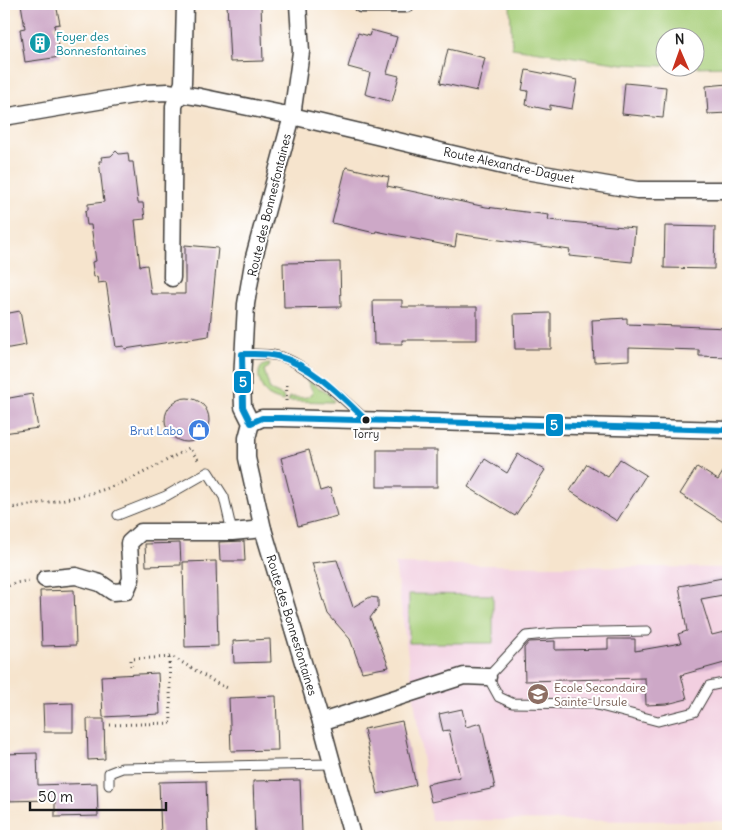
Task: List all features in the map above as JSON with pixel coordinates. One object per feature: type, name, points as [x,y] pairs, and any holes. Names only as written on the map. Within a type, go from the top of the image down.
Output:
[{"type":"street","points":[[172,278],[174,106],[183,83],[185,4]]},
{"type":"street","name":"Route des Bonnesfontaines","points":[[298,4],[301,52],[292,116],[254,257],[246,304],[242,354],[243,407],[251,423],[247,438],[247,458],[263,529],[321,722],[352,836]]},
{"type":"street","points":[[362,4],[406,4]]},
{"type":"street","name":"Route des Bonnesfontaines","points":[[4,117],[145,92],[168,92],[292,116]]},
{"type":"street","name":"Route Alexandre-Daguet","points":[[292,116],[520,170],[637,190],[728,190]]},
{"type":"street","points":[[251,423],[262,418],[728,430]]},
{"type":"street","points":[[45,578],[76,576],[100,583],[113,592],[126,591],[131,580],[129,543],[141,532],[232,532],[263,529]]},
{"type":"street","points":[[321,722],[464,676],[488,676]]},
{"type":"lane","points":[[242,354],[278,356],[301,367],[343,397],[366,420]]},
{"type":"lane","points":[[118,515],[166,496],[208,472],[224,497],[232,532]]},
{"type":"lane","points":[[647,631],[556,633],[526,636],[488,676],[499,697],[512,703],[593,704],[658,721],[694,712],[709,686],[728,682]]},
{"type":"lane","points":[[109,785],[109,773],[122,768],[332,764]]},
{"type":"path","points":[[282,404],[286,401],[287,385]]},
{"type":"path","points":[[4,509],[55,501],[99,490],[146,472],[189,448],[208,472]]},
{"type":"path","points":[[4,588],[14,583],[45,578]]},
{"type":"path","points":[[110,725],[171,723],[170,657]]},
{"type":"path","points":[[131,666],[131,659],[174,657],[218,684],[230,689]]},
{"type":"shaded area","name":"Ecole Secondaire Sainte-Ursule","points":[[395,564],[728,568],[728,821],[431,820]]},
{"type":"green space","points":[[510,4],[728,4],[728,66],[704,67],[704,28],[654,28],[654,66],[623,64],[512,48]]},
{"type":"green space","points":[[270,364],[264,370],[270,390],[283,396],[284,401],[268,395],[260,382],[259,372],[261,368],[264,365]]},
{"type":"green space","points":[[307,380],[328,394],[334,401],[288,401],[290,397],[303,398],[311,395],[313,392]]},
{"type":"green space","points":[[409,594],[493,595],[493,643],[409,643]]},
{"type":"building","name":"Foyer des Bonnesfontaines","points":[[21,4],[56,4],[60,24],[54,25],[60,57],[25,62],[20,29],[25,28]]},
{"type":"building","points":[[227,4],[261,4],[263,61],[230,62]]},
{"type":"building","points":[[371,30],[397,37],[387,73],[399,76],[392,102],[365,94],[370,73],[348,67],[358,33],[369,36]]},
{"type":"building","points":[[448,49],[485,58],[477,91],[440,83]]},
{"type":"building","points":[[526,70],[577,80],[572,109],[550,105],[550,110],[526,105],[528,91],[522,90]]},
{"type":"building","points":[[625,83],[666,87],[663,118],[622,114]]},
{"type":"building","points":[[728,84],[728,113],[708,114],[706,86]]},
{"type":"building","points":[[116,151],[119,154],[128,153],[129,162],[133,162],[138,203],[143,203],[145,219],[135,220],[140,266],[147,265],[151,294],[185,294],[185,245],[218,248],[209,336],[125,349],[124,346],[116,347],[106,282],[98,283],[97,276],[94,277],[92,262],[96,261],[91,225],[87,225],[85,211],[88,210],[88,204],[104,202],[99,161],[102,161],[101,157],[111,156]]},
{"type":"building","points":[[346,167],[389,177],[387,186],[486,207],[549,215],[548,220],[635,228],[632,262],[569,256],[570,250],[457,234],[455,247],[376,231],[375,233],[332,223]]},
{"type":"building","points":[[665,226],[715,227],[714,269],[664,268]]},
{"type":"building","points":[[340,262],[341,307],[284,308],[283,263]]},
{"type":"building","points":[[373,300],[402,300],[402,307],[477,307],[477,340],[402,340],[402,344],[374,344]]},
{"type":"building","points":[[20,311],[26,345],[4,349],[4,314]]},
{"type":"building","points":[[551,313],[551,349],[515,349],[514,314]]},
{"type":"building","points":[[627,318],[627,324],[728,328],[728,357],[699,356],[699,350],[629,348],[629,360],[594,362],[592,320]]},
{"type":"building","points":[[32,394],[38,428],[4,433],[4,399]]},
{"type":"building","points":[[187,398],[199,402],[205,408],[209,420],[205,432],[199,438],[187,442],[175,438],[169,432],[165,420],[169,408],[175,402]]},
{"type":"building","points":[[309,450],[320,491],[330,488],[337,516],[298,526],[281,458]]},
{"type":"building","points":[[377,450],[437,450],[437,487],[377,487]]},
{"type":"building","points":[[518,454],[545,470],[515,516],[468,487],[485,459],[507,473]]},
{"type":"building","points":[[620,459],[646,475],[617,521],[570,491],[587,464],[608,477]]},
{"type":"building","points":[[728,464],[728,525],[680,494],[697,467],[718,480]]},
{"type":"building","points":[[244,541],[245,561],[220,561],[219,542]]},
{"type":"building","points":[[180,543],[181,565],[146,566],[145,544]]},
{"type":"building","points":[[337,560],[353,607],[370,597],[378,598],[378,607],[370,618],[389,667],[362,672],[350,639],[328,614],[312,563]]},
{"type":"building","points":[[216,561],[218,646],[185,647],[183,562]]},
{"type":"building","points":[[728,577],[728,594],[701,599],[712,635],[728,631],[728,662],[681,675],[687,699],[667,704],[646,705],[645,678],[525,681],[524,648],[529,642],[555,641],[555,650],[608,649],[608,639],[635,639],[635,651],[681,643],[678,634],[687,631],[679,586]]},
{"type":"building","points":[[74,590],[76,645],[42,646],[40,591]]},
{"type":"building","points":[[270,639],[271,662],[234,663],[233,641]]},
{"type":"building","points":[[158,673],[160,714],[103,717],[101,676]]},
{"type":"building","points":[[276,696],[278,750],[231,751],[229,698]]},
{"type":"building","points":[[73,703],[73,732],[44,732],[43,704]]},
{"type":"building","points":[[462,709],[466,727],[481,723],[495,788],[431,802],[427,784],[460,777],[449,730],[443,731],[439,714]]},
{"type":"building","points":[[87,719],[104,719],[105,759],[88,760]]},
{"type":"building","points":[[402,721],[416,785],[378,794],[364,729]]},
{"type":"building","points":[[37,753],[38,785],[97,783],[98,816],[55,817],[55,800],[4,801],[4,754]]},
{"type":"building","points":[[300,780],[302,833],[255,835],[253,781]]},
{"type":"building","points":[[206,781],[208,835],[161,836],[159,782]]},
{"type":"transit line","name":"5","points":[[366,420],[325,382],[302,366],[273,355],[242,354],[243,407],[251,423],[262,418],[281,418],[728,430]]},
{"type":"place","name":"Foyer des Bonnesfontaines","points":[[40,43]]},
{"type":"place","name":"Torry","points":[[366,420]]},
{"type":"place","name":"Brut Labo","points":[[199,430]]},
{"type":"place","name":"Ecole Secondaire Sainte-Ursule","points":[[538,694]]}]
